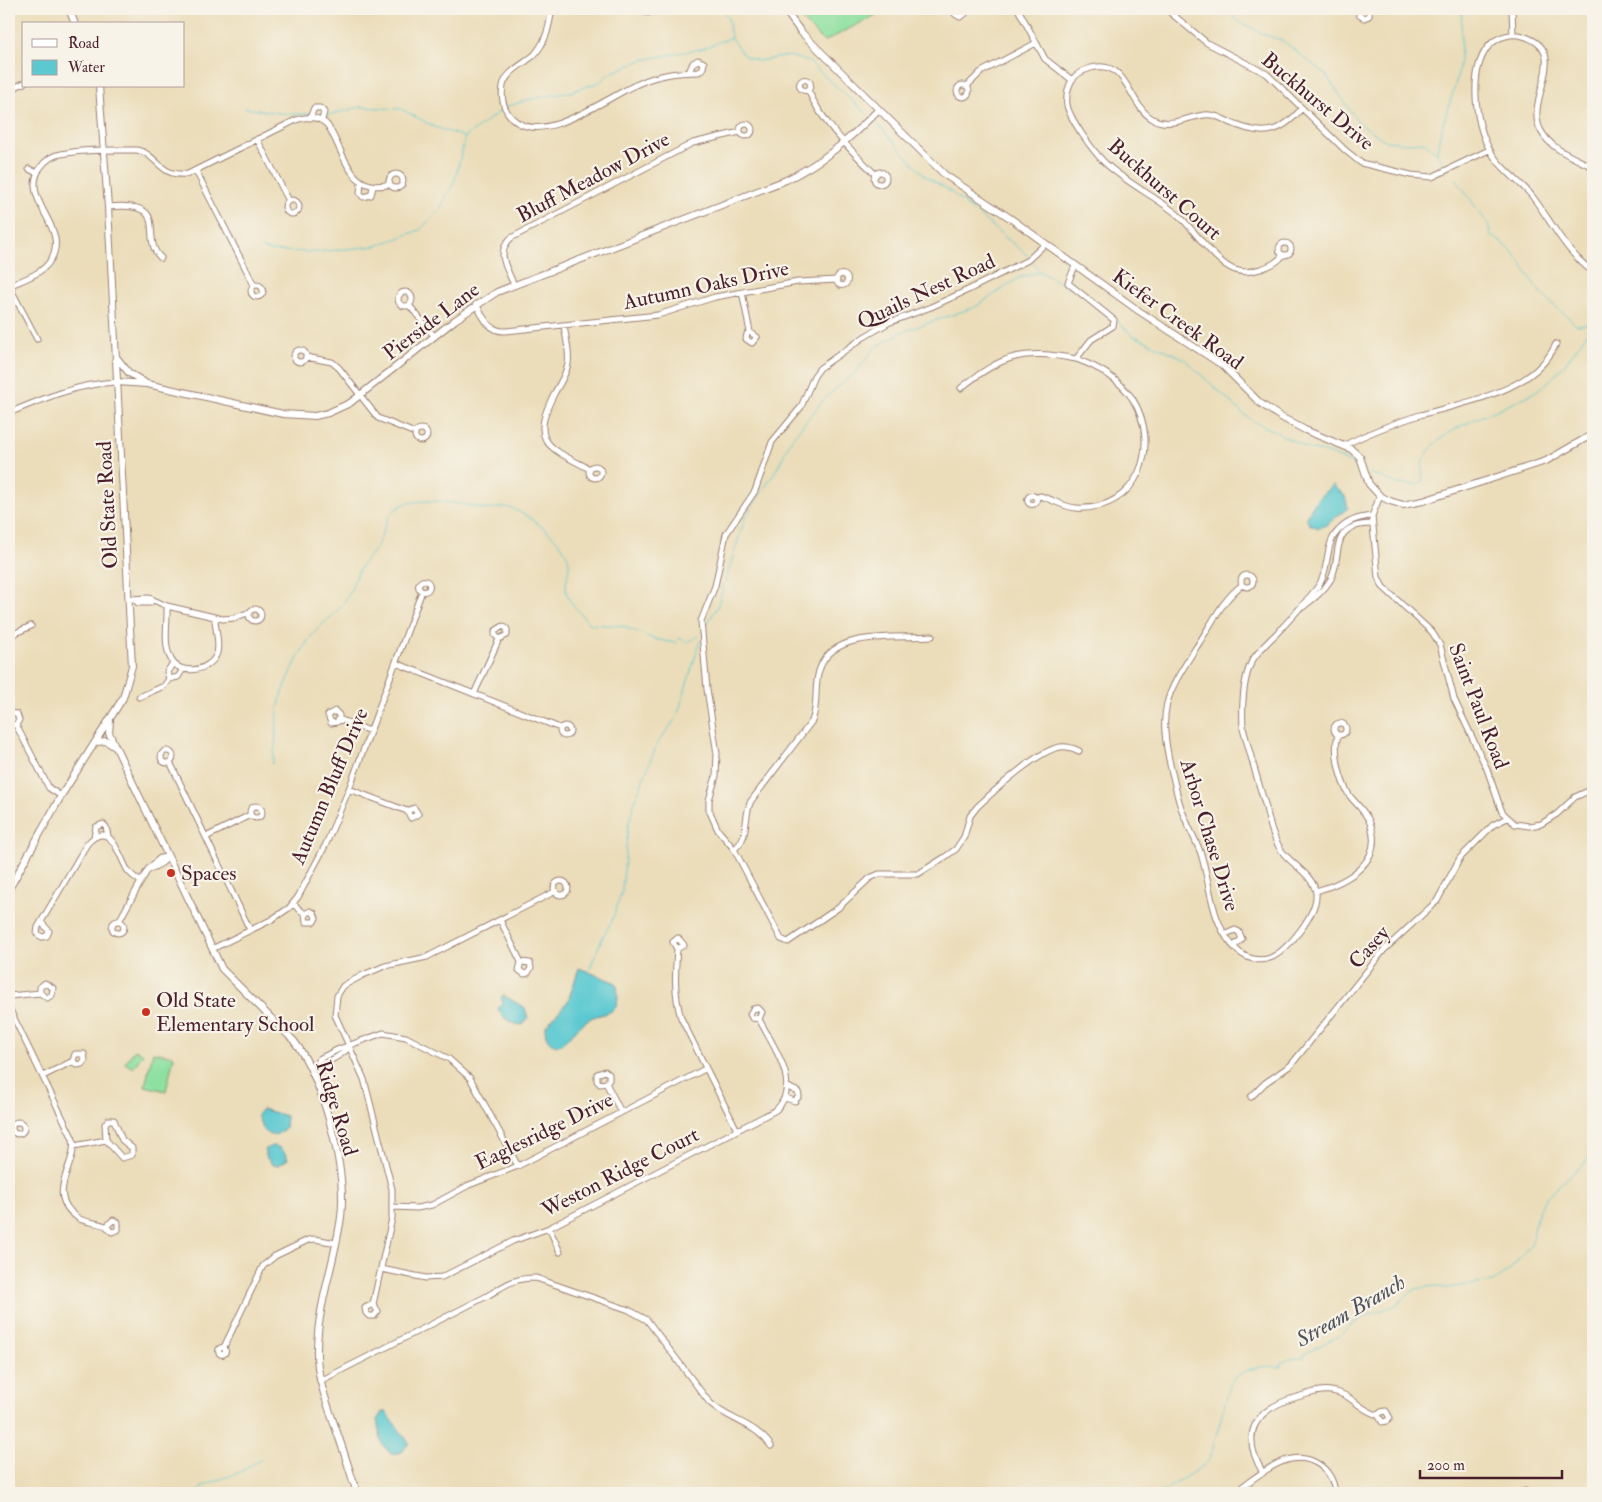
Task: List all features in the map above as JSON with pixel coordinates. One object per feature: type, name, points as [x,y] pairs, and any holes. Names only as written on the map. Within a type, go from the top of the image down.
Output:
[{"type":"street","points":[[69,9],[74,22]]},
{"type":"street","points":[[552,9],[546,38],[534,54],[510,73],[503,84],[502,98],[507,112],[522,126],[543,127],[589,111],[645,80],[689,72]]},
{"type":"street","points":[[641,9],[648,13],[655,9]]},
{"type":"street","name":"Kiefer Creek Road","points":[[784,9],[801,32],[945,175],[1010,218],[1044,245],[1222,365],[1260,403],[1279,416],[1305,430],[1345,445],[1360,457],[1369,484],[1380,496]]},
{"type":"street","points":[[954,9],[955,14],[960,17],[965,14],[965,9]]},
{"type":"street","points":[[1018,9],[1036,43],[1050,63],[1072,80]]},
{"type":"street","name":"Buckhurst Drive","points":[[1166,9],[1207,43],[1267,74],[1353,157],[1372,166],[1432,177],[1489,150]]},
{"type":"street","points":[[1357,10],[1360,17],[1366,18],[1370,14],[1369,9]]},
{"type":"street","points":[[1512,9],[1513,35]]},
{"type":"street","points":[[1593,167],[1557,148],[1541,131],[1536,109],[1537,98],[1546,74],[1546,58],[1533,41],[1513,35],[1493,42],[1484,52],[1480,64],[1476,106],[1483,137],[1489,150],[1500,165],[1531,196],[1567,250],[1593,272]]},
{"type":"street","points":[[967,86],[976,75],[1036,43]]},
{"type":"street","name":"Buckhurst Court","points":[[1283,255],[1280,259],[1263,268],[1249,272],[1242,272],[1225,264],[1177,214],[1103,161],[1069,112],[1067,95],[1072,80],[1089,69],[1100,67],[1111,69],[1125,80],[1146,115],[1158,122],[1166,123],[1212,115],[1258,133],[1281,127],[1302,108]]},
{"type":"street","points":[[9,90],[22,84]]},
{"type":"street","name":"Old State Road","points":[[9,889],[61,796],[110,721],[123,698],[131,677],[131,599],[105,150],[98,88]]},
{"type":"street","points":[[808,90],[817,108],[844,143],[876,175]]},
{"type":"street","points":[[310,118],[314,108],[320,108],[324,112],[322,120]]},
{"type":"street","name":"Pierside Lane","points":[[9,413],[53,396],[92,385],[117,382],[147,384],[283,414],[300,416],[328,413],[361,396],[476,304],[514,285],[786,180],[813,167],[844,143],[878,110]]},
{"type":"street","points":[[37,340],[9,286],[43,268],[51,259],[56,248],[53,228],[36,194],[35,185],[37,173],[43,163],[55,155],[105,150],[143,151],[169,172],[181,175],[196,171],[296,120],[310,118],[322,120],[331,130],[354,176],[361,183],[373,187],[390,184]]},
{"type":"street","name":"Bluff Meadow Drive","points":[[514,285],[502,252],[504,246],[511,238],[693,143],[740,132]]},
{"type":"street","points":[[258,139],[289,201]]},
{"type":"street","points":[[29,169],[37,173]]},
{"type":"street","points":[[196,171],[254,285]]},
{"type":"street","points":[[361,183],[360,193],[363,197],[372,195],[373,187]]},
{"type":"street","points":[[108,207],[127,205],[144,212],[151,223],[155,250],[161,258]]},
{"type":"street","name":"Quails Nest Road","points":[[1044,245],[1028,260],[931,308],[888,323],[864,337],[820,368],[814,376],[801,407],[772,442],[755,490],[743,512],[726,534],[715,586],[701,621],[706,689],[717,754],[716,776],[709,800],[709,810],[718,830],[734,849],[784,942],[792,941],[838,908],[870,878],[879,874],[918,874],[956,849],[964,837],[970,816],[977,807],[1041,756],[1059,747],[1073,748],[1079,751]]},
{"type":"street","points":[[1075,266],[1068,284],[1114,320],[1113,326],[1091,340],[1076,359]]},
{"type":"street","name":"Autumn Oaks Drive","points":[[476,304],[488,324],[498,331],[564,326],[658,315],[715,297],[798,282],[837,280]]},
{"type":"street","points":[[742,292],[750,332]]},
{"type":"street","points":[[409,305],[434,336]]},
{"type":"street","points":[[564,326],[568,367],[545,413],[542,430],[546,440],[555,451],[590,469]]},
{"type":"street","points":[[1345,445],[1418,416],[1492,394],[1514,384],[1542,364],[1551,355],[1556,344]]},
{"type":"street","points":[[961,388],[994,364],[1021,355],[1049,354],[1076,359],[1098,367],[1116,380],[1132,399],[1144,431],[1145,442],[1141,467],[1132,487],[1124,494],[1100,505],[1078,508],[1040,496],[1036,498]]},
{"type":"street","points":[[116,357],[129,373],[147,384]]},
{"type":"street","points":[[306,357],[335,364],[378,418],[415,433]]},
{"type":"street","points":[[1380,496],[1400,504],[1424,501],[1546,461],[1593,434]]},
{"type":"street","name":"Saint Paul Road","points":[[1380,496],[1372,516],[1378,577],[1384,587],[1432,632],[1440,645],[1454,699],[1487,769],[1498,804],[1507,818]]},
{"type":"street","points":[[1293,616],[1322,579],[1335,534],[1355,519],[1372,516]]},
{"type":"street","points":[[1355,519],[1357,526]]},
{"type":"street","points":[[1338,735],[1336,746],[1342,779],[1349,794],[1370,822],[1373,846],[1370,858],[1356,874],[1316,891],[1305,874],[1286,857],[1275,838],[1243,728],[1246,680],[1251,663],[1258,653],[1327,584],[1333,575],[1338,543],[1347,532],[1357,526],[1372,524]]},
{"type":"street","name":"Arbor Chase Drive","points":[[1242,585],[1231,595],[1173,684],[1165,710],[1164,727],[1182,812],[1201,855],[1212,904],[1226,934],[1234,946],[1249,958],[1265,959],[1274,956],[1309,920],[1314,908],[1316,891]]},
{"type":"street","name":"Autumn Bluff Drive","points":[[212,948],[271,920],[293,904],[326,844],[349,790],[422,591]]},
{"type":"street","points":[[131,599],[149,598],[167,606],[229,620],[250,612]]},
{"type":"street","points":[[167,606],[167,648],[173,663],[183,669],[190,670],[206,666],[217,654],[218,644],[215,618]]},
{"type":"street","points":[[9,636],[31,626]]},
{"type":"street","points":[[734,849],[743,839],[746,813],[751,801],[812,721],[817,705],[819,670],[827,657],[838,647],[856,640],[932,636]]},
{"type":"street","points":[[474,694],[499,639]]},
{"type":"street","points":[[169,679],[167,672],[173,663]]},
{"type":"street","points":[[396,663],[560,728]]},
{"type":"street","points":[[169,679],[176,679],[183,669]]},
{"type":"street","points":[[139,698],[164,686],[169,679]]},
{"type":"street","points":[[9,713],[17,714],[19,720],[16,725]]},
{"type":"street","points":[[339,719],[370,731]]},
{"type":"street","name":"Ridge Road","points":[[110,721],[109,733],[212,948],[226,973],[293,1040],[313,1066],[328,1120],[340,1177],[341,1210],[316,1348],[320,1381],[357,1493]]},
{"type":"street","points":[[9,724],[16,725]]},
{"type":"street","points":[[16,725],[49,788],[61,796]]},
{"type":"street","points":[[97,742],[106,741],[118,750]]},
{"type":"street","points":[[170,762],[250,930]]},
{"type":"street","points":[[1507,818],[1523,826],[1541,824],[1557,814],[1575,797],[1593,789]]},
{"type":"street","points":[[349,790],[407,811]]},
{"type":"street","points":[[206,837],[250,815]]},
{"type":"street","name":"Casey","points":[[1251,1097],[1265,1083],[1291,1065],[1384,950],[1437,901],[1460,858],[1493,826],[1507,818]]},
{"type":"street","points":[[42,923],[42,919],[87,844],[94,837],[96,827],[103,824],[130,873],[140,881]]},
{"type":"street","points":[[94,837],[108,836]]},
{"type":"street","points":[[119,921],[147,871],[168,857]]},
{"type":"street","points":[[373,1304],[393,1207],[392,1189],[364,1079],[351,1046],[337,1023],[334,1008],[337,996],[343,986],[377,968],[427,957],[556,891]]},
{"type":"street","points":[[293,904],[305,914]]},
{"type":"street","points":[[500,920],[522,962]]},
{"type":"street","points":[[1226,934],[1236,930],[1241,934],[1242,940],[1234,946]]},
{"type":"street","points":[[677,949],[674,976],[678,1006],[685,1030],[737,1130]]},
{"type":"street","points":[[9,996],[40,993]]},
{"type":"street","points":[[9,1008],[70,1132],[74,1146],[73,1157],[63,1178],[65,1201],[78,1218],[92,1224],[107,1226]]},
{"type":"street","points":[[759,1019],[784,1068],[788,1087],[785,1098]]},
{"type":"street","points":[[313,1066],[319,1059],[339,1049],[376,1036],[390,1033],[406,1037],[449,1059],[476,1086],[518,1166]]},
{"type":"street","points":[[43,1076],[73,1062]]},
{"type":"street","name":"Eaglesridge Drive","points":[[393,1207],[417,1208],[432,1205],[469,1185],[518,1166],[706,1069]]},
{"type":"street","points":[[606,1083],[621,1112]]},
{"type":"street","name":"Weston Ridge Court","points":[[381,1269],[426,1278],[442,1277],[513,1241],[549,1228],[776,1110],[785,1098],[795,1101],[799,1096],[798,1092],[788,1087]]},
{"type":"street","points":[[9,1119],[13,1124]]},
{"type":"street","points":[[108,1120],[114,1120],[122,1140],[132,1148],[132,1155],[122,1158],[106,1140],[105,1124],[108,1120]]},
{"type":"street","points":[[74,1146],[106,1140]]},
{"type":"street","points":[[549,1228],[560,1252]]},
{"type":"street","points":[[224,1348],[260,1272],[268,1260],[308,1240],[315,1239],[336,1243]]},
{"type":"street","points":[[320,1381],[487,1296],[507,1282],[520,1278],[536,1278],[629,1310],[647,1320],[709,1402],[716,1408],[755,1428],[771,1446]]},
{"type":"street","points":[[1263,1473],[1251,1448],[1252,1432],[1259,1417],[1278,1403],[1313,1392],[1331,1391],[1350,1397],[1368,1413],[1378,1415]]},
{"type":"street","points":[[1233,1493],[1263,1473],[1293,1458],[1306,1459],[1326,1470],[1332,1481],[1335,1493]]},
{"type":"street","points":[[1520,1493],[1525,1491],[1529,1493]]},
{"type":"green space","points":[[791,9],[859,9],[862,15],[874,9],[887,9],[824,42]]},
{"type":"green space","points":[[135,1049],[143,1054],[133,1068],[125,1063]]},
{"type":"green space","points":[[153,1052],[174,1056],[166,1091],[145,1086]]},
{"type":"water","points":[[1333,485],[1345,496],[1348,508],[1326,525],[1318,528],[1309,524],[1306,517],[1318,498]]},
{"type":"water","points":[[579,968],[616,983],[617,1004],[611,1011],[586,1021],[557,1046],[548,1039],[545,1027],[568,1001]]},
{"type":"water","points":[[503,995],[525,1008],[528,1018],[523,1025],[508,1020],[498,1009],[503,1002],[501,998]]},
{"type":"water","points":[[262,1109],[286,1116],[285,1128],[274,1135],[267,1133],[257,1115]]},
{"type":"water","points":[[272,1146],[282,1150],[288,1159],[279,1165],[273,1165],[265,1156],[265,1149]]},
{"type":"water","points":[[382,1412],[386,1412],[409,1443],[402,1452],[391,1454],[382,1444],[377,1420]]},
{"type":"waterway","points":[[721,9],[728,18],[731,38],[744,56],[758,61],[789,56],[809,62],[868,115]]},
{"type":"waterway","points":[[1224,9],[1240,22],[1263,34],[1283,41],[1326,75],[1359,123],[1386,141],[1424,142],[1437,153],[1444,163]]},
{"type":"waterway","points":[[1437,152],[1458,74],[1461,50],[1462,9]]},
{"type":"waterway","points":[[506,107],[527,100],[570,92],[600,82],[609,74],[642,60],[701,49],[730,38]]},
{"type":"waterway","points":[[324,116],[360,107],[401,109],[435,127],[464,137]]},
{"type":"waterway","points":[[245,108],[286,114],[310,114]]},
{"type":"waterway","points":[[261,248],[270,251],[317,252],[376,246],[420,230],[440,209],[455,180],[465,137],[503,109]]},
{"type":"waterway","points":[[873,119],[925,176],[947,189],[1028,256]]},
{"type":"waterway","points":[[1456,179],[1488,224],[1491,236],[1510,250],[1544,296],[1576,325],[1592,324]]},
{"type":"waterway","points":[[1031,259],[1040,272],[1071,288]]},
{"type":"waterway","points":[[704,628],[717,608],[745,518],[778,467],[792,438],[826,397],[857,371],[874,348],[902,332],[975,307],[1019,278],[1039,272]]},
{"type":"waterway","points":[[1115,319],[1132,335],[1183,358],[1248,418],[1311,450],[1331,454],[1361,469]]},
{"type":"waterway","points":[[1369,473],[1398,484],[1418,485],[1423,481],[1422,468],[1424,458],[1435,444],[1463,425],[1530,395],[1543,386],[1564,365],[1593,324]]},
{"type":"waterway","points":[[272,764],[280,700],[300,654],[314,633],[343,604],[351,591],[361,567],[378,544],[390,515],[407,503],[429,501],[485,509],[503,507],[517,511],[541,526],[565,551],[569,565],[566,583],[568,597],[589,624],[623,626],[654,639],[676,643],[679,638],[687,642],[699,636]]},
{"type":"waterway","points":[[588,973],[603,936],[612,921],[622,891],[628,826],[635,801],[657,744],[677,717],[700,641]]},
{"type":"waterway","name":"Stream Branch","points":[[1160,1493],[1203,1466],[1210,1458],[1232,1379],[1249,1370],[1267,1366],[1281,1367],[1280,1364],[1290,1359],[1304,1358],[1304,1354],[1340,1335],[1364,1317],[1396,1305],[1415,1289],[1434,1286],[1446,1288],[1493,1282],[1510,1270],[1531,1244],[1539,1209],[1548,1195],[1587,1161],[1593,1150]]},
{"type":"waterway","points":[[197,1493],[203,1486],[240,1472],[263,1458]]},
{"type":"place","name":"Spaces","points":[[171,873]]},
{"type":"place","name":"Old State Elementary School","points":[[146,1012]]}]
